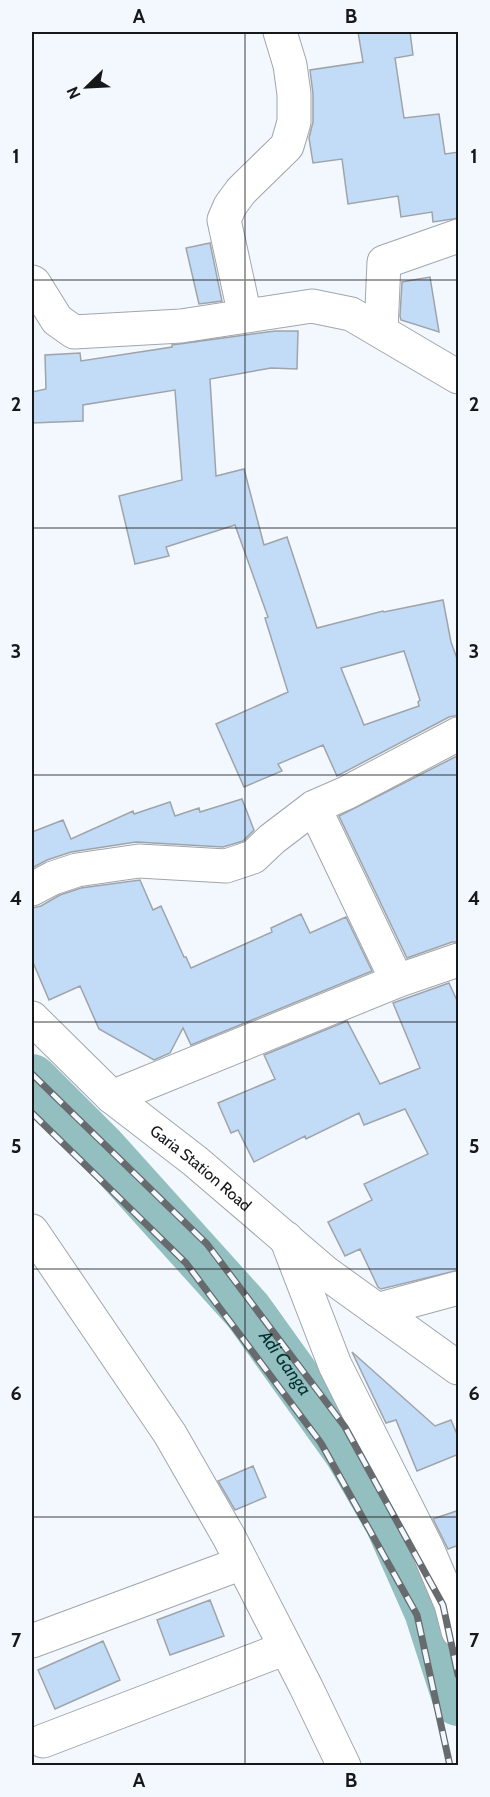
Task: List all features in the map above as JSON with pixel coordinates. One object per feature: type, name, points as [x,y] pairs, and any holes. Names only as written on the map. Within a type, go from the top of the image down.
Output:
[{"type":"street","points":[[245,316],[224,220],[230,206],[241,191],[287,146],[294,122],[294,94],[290,64],[280,32]]},
{"type":"street","points":[[381,331],[384,262],[459,236]]},
{"type":"street","points":[[32,282],[57,320],[74,332],[180,326],[312,306],[351,314],[459,377]]},
{"type":"street","points":[[32,889],[59,875],[77,870],[140,861],[226,866],[253,857],[272,839],[314,807],[346,793],[459,734]]},
{"type":"street","points":[[314,807],[397,981]]},
{"type":"street","points":[[112,1097],[397,981],[459,960]]},
{"type":"street","name":"Garia Station Road","points":[[32,1018],[112,1097],[195,1161],[326,1273],[459,1368]]},
{"type":"street","points":[[32,1232],[170,1434],[242,1563],[344,1766]]},
{"type":"street","points":[[286,1238],[335,1365],[427,1548],[451,1604],[459,1631]]},
{"type":"street","points":[[377,1310],[459,1288]]},
{"type":"street","points":[[32,1641],[242,1563]]},
{"type":"street","points":[[43,1741],[286,1648]]},
{"type":"building","points":[[358,32],[410,32],[413,55],[395,58],[404,118],[439,114],[445,154],[459,152],[459,218],[433,222],[432,212],[401,217],[398,196],[348,204],[342,159],[313,163],[309,138],[313,122],[310,70],[363,62]]},
{"type":"building","points":[[210,243],[222,301],[199,304],[186,248]]},
{"type":"building","points":[[430,277],[439,332],[401,320],[400,316],[402,282]]},
{"type":"building","points":[[275,331],[298,331],[297,369],[271,368],[210,379],[216,476],[244,469],[264,545],[287,537],[317,628],[383,611],[443,600],[451,642],[459,664],[459,715],[449,717],[337,776],[323,745],[278,764],[282,771],[244,787],[216,724],[288,692],[265,618],[268,617],[235,525],[166,547],[169,556],[135,564],[119,496],[182,480],[175,390],[83,405],[83,421],[32,423],[32,392],[46,389],[45,355],[80,353],[81,361],[172,347],[172,345]],"holes":[[[404,651],[420,700],[419,706],[364,725],[341,668]]]},
{"type":"building","points":[[459,755],[459,942],[452,942],[407,958],[339,816]]},
{"type":"building","points":[[242,799],[254,830],[243,841],[223,847],[136,842],[71,852],[32,868],[32,832],[63,820],[71,839],[133,811],[134,814],[170,802],[175,816],[199,808],[200,812]]},
{"type":"building","points":[[140,880],[153,910],[161,906],[191,968],[272,932],[271,928],[301,914],[310,933],[346,917],[372,971],[191,1045],[183,1028],[170,1053],[154,1060],[99,1029],[80,986],[49,1000],[32,960],[32,908],[81,888]]},
{"type":"building","points":[[449,983],[459,1005],[459,1270],[381,1289],[360,1249],[345,1256],[328,1222],[372,1200],[364,1184],[428,1154],[405,1109],[364,1125],[359,1113],[306,1139],[305,1136],[254,1162],[238,1130],[231,1133],[218,1103],[275,1079],[264,1055],[347,1021],[380,1084],[420,1068],[393,1003]]},
{"type":"building","points":[[352,1352],[435,1426],[451,1420],[459,1439],[459,1454],[417,1471],[396,1420],[386,1423]]},
{"type":"building","points":[[253,1466],[266,1497],[235,1510],[218,1481]]},
{"type":"building","points":[[459,1510],[459,1545],[448,1549],[433,1519]]},
{"type":"building","points":[[210,1600],[224,1636],[170,1655],[157,1620]]},
{"type":"building","points":[[103,1641],[120,1680],[55,1709],[38,1670]]},
{"type":"waterway","name":"Adi Ganga","points":[[32,1079],[102,1149],[248,1311],[349,1452],[390,1523],[429,1611],[458,1701]]},
{"type":"railway","points":[[32,1074],[207,1244],[345,1427],[443,1605],[458,1675]]},
{"type":"railway","points":[[32,1113],[186,1263],[321,1443],[417,1615],[450,1766]]}]
